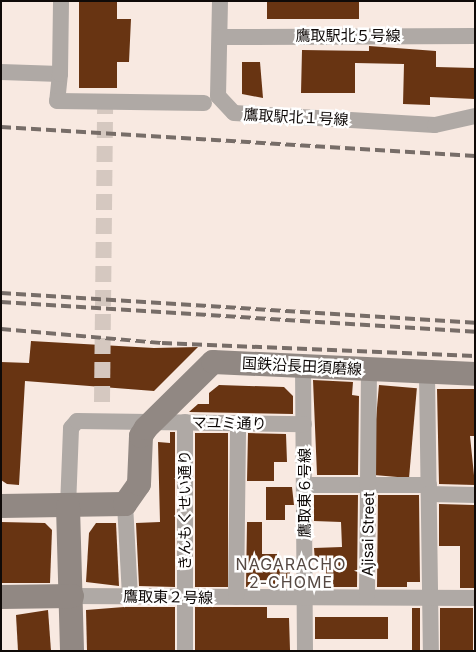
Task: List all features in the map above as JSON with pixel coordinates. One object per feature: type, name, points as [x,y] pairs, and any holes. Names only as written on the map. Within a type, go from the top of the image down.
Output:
[{"type":"street","points":[[61,1],[60,74],[57,101],[105,104],[204,103]]},
{"type":"street","name":"鷹取駅北１号線","points":[[220,1],[221,36],[218,96],[234,113],[435,125],[475,116]]},
{"type":"street","name":"鷹取駅北５号線","points":[[221,36],[475,36]]},
{"type":"street","points":[[1,72],[60,74]]},
{"type":"street","name":"国鉄沿長田須磨線","points":[[125,504],[139,484],[141,436],[154,420],[213,362],[427,374],[475,374]]},
{"type":"street","name":"鷹取東６号線","points":[[302,366],[305,485],[305,651]]},
{"type":"street","name":"Ajisai Street","points":[[367,596],[370,370]]},
{"type":"street","points":[[427,374],[431,651]]},
{"type":"street","points":[[72,651],[72,596],[68,507],[71,428],[77,421],[154,420]]},
{"type":"street","name":"マユミ通り","points":[[154,420],[238,425],[304,424]]},
{"type":"street","name":"きんもくせい通り","points":[[185,422],[185,651]]},
{"type":"street","points":[[236,598],[238,425]]},
{"type":"street","points":[[305,485],[369,479],[475,495]]},
{"type":"street","points":[[1,506],[68,507],[125,504],[130,596]]},
{"type":"street","name":"鷹取東２号線","points":[[72,596],[236,598],[431,595],[475,598]]},
{"type":"street","points":[[1,597],[72,596]]},
{"type":"building","points":[[79,1],[117,1],[117,19],[131,19],[129,62],[117,62],[117,88],[79,88]]},
{"type":"building","points":[[267,1],[359,1],[359,19],[267,19]]},
{"type":"building","points":[[369,46],[436,51],[436,67],[475,68],[475,99],[430,97],[430,105],[403,104],[404,64],[355,63],[355,93],[301,93],[302,50],[369,51]]},
{"type":"building","points":[[242,62],[260,62],[263,98],[242,94]]},
{"type":"building","points":[[31,341],[154,348],[198,347],[154,391],[25,381],[19,485],[7,484],[1,480],[1,362],[29,363]]},
{"type":"building","points":[[313,380],[353,382],[352,395],[359,396],[358,475],[317,475]]},
{"type":"building","points":[[219,385],[284,387],[293,396],[293,414],[189,412],[198,404],[209,404],[209,393]]},
{"type":"building","points":[[379,385],[417,388],[409,478],[371,475]]},
{"type":"building","points":[[437,389],[475,389],[475,436],[470,436],[475,485],[439,484]]},
{"type":"building","points":[[170,432],[175,432],[175,587],[139,586],[136,523],[160,522],[158,442],[170,443]]},
{"type":"building","points":[[195,433],[228,433],[228,587],[195,587]]},
{"type":"building","points":[[248,433],[286,434],[287,462],[274,462],[274,481],[247,481]]},
{"type":"building","points":[[266,487],[292,487],[294,505],[285,505],[285,520],[266,520]]},
{"type":"building","points":[[314,495],[358,495],[357,587],[326,587],[324,560],[315,561],[314,548],[342,547],[341,522],[314,521]]},
{"type":"building","points":[[378,495],[419,495],[420,582],[407,582],[407,587],[377,587]]},
{"type":"building","points":[[439,504],[474,505],[475,588],[460,588],[460,546],[439,546]]},
{"type":"building","points":[[1,522],[45,523],[52,530],[50,583],[1,583]]},
{"type":"building","points":[[247,522],[262,522],[262,554],[279,554],[280,568],[290,568],[290,584],[246,587]]},
{"type":"building","points":[[96,523],[116,523],[119,586],[86,582],[89,533]]},
{"type":"building","points":[[124,607],[175,607],[175,651],[87,651],[86,610]]},
{"type":"building","points":[[195,607],[267,607],[267,618],[289,618],[290,650],[195,651]]},
{"type":"building","points":[[412,608],[420,608],[420,651],[412,651]]},
{"type":"building","points":[[440,608],[473,608],[473,651],[440,651]]},
{"type":"building","points":[[48,610],[51,651],[18,651],[16,615]]},
{"type":"building","points":[[315,617],[388,617],[388,639],[315,639]]},
{"type":"tunnel","points":[[102,402],[105,108]]},
{"type":"railway","points":[[1,127],[475,156]]},
{"type":"railway","points":[[1,293],[475,323]]},
{"type":"railway","points":[[1,302],[475,332]]},
{"type":"railway","points":[[1,329],[162,343],[475,356]]},
{"type":"district","name":"NAGARACHO 2-CHOME","points":[[291,573]]}]
